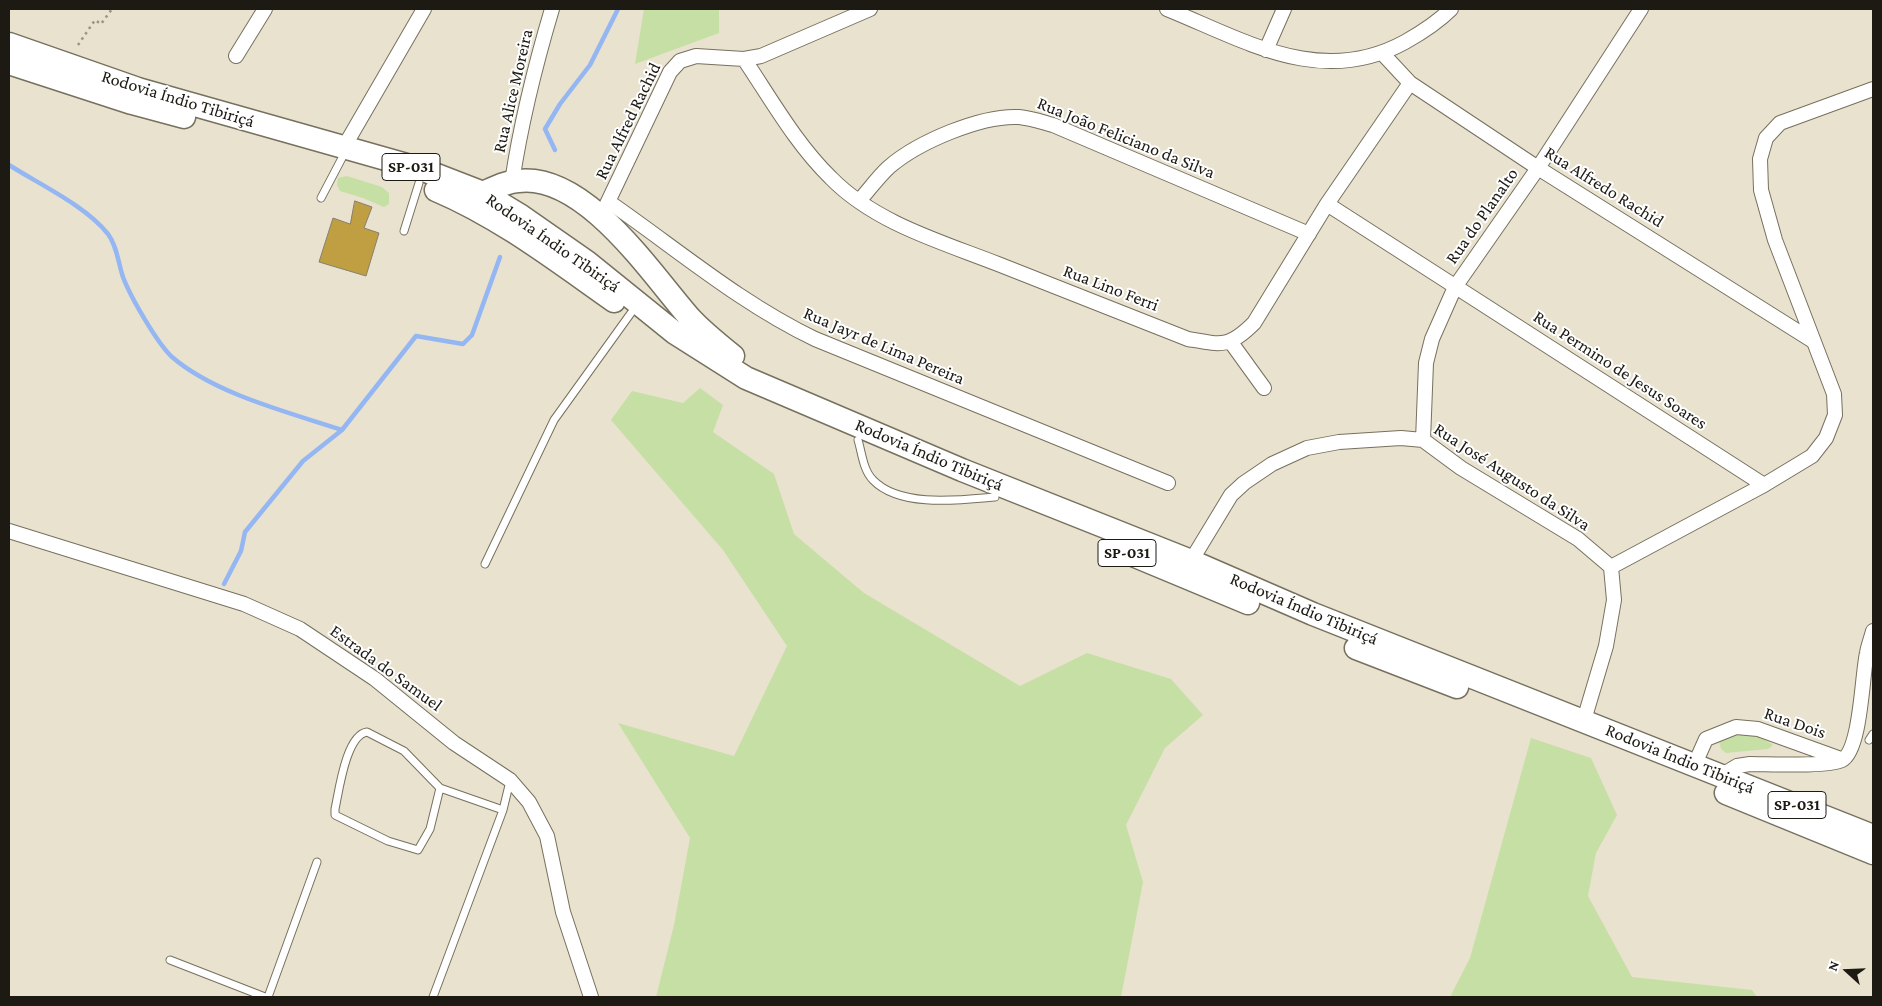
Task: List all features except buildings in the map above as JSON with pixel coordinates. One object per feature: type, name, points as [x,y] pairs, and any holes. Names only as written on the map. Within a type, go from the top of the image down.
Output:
[{"type":"highway","name":"Rodovia Índio Tibiriçá","points":[[9,44],[130,86],[343,152],[419,183],[476,209],[562,264],[707,368],[766,400],[1410,670],[1518,708],[1662,765],[1873,854]]},
{"type":"highway","name":"Rodovia Índio Tibiriçá","points":[[9,62],[132,103],[421,169],[483,193],[521,216],[587,262],[675,333],[714,359],[767,386],[962,470],[1191,561],[1313,614],[1584,720],[1694,766],[1722,774],[1873,836]]},
{"type":"highway","points":[[483,193],[512,182],[534,181],[552,185],[605,209],[691,320],[767,386]]},
{"type":"street","points":[[236,56],[265,9]]},
{"type":"street","points":[[343,152],[424,9]]},
{"type":"street","name":"Rua Alice Moreira","points":[[512,182],[522,118],[552,9]]},
{"type":"street","name":"Rua Alfred Rachid","points":[[605,209],[670,72],[680,61],[696,56],[744,59],[761,56],[786,47],[870,9]]},
{"type":"street","points":[[1167,9],[1266,50],[1296,58],[1329,63],[1357,60],[1383,54],[1416,36],[1451,9]]},
{"type":"street","points":[[1266,50],[1284,9]]},
{"type":"street","name":"Rua do Planalto","points":[[1423,440],[1426,363],[1432,339],[1455,287],[1538,168],[1641,9]]},
{"type":"street","name":"Rua Alfredo Rachid","points":[[1383,54],[1410,83],[1538,168],[1813,341]]},
{"type":"street","name":"Rua Lino Ferri","points":[[744,59],[805,147],[831,178],[858,201],[898,223],[923,234],[1188,339],[1218,344],[1230,341]]},
{"type":"street","points":[[1264,388],[1230,341],[1238,339],[1254,323],[1328,204],[1410,83]]},
{"type":"street","points":[[1584,720],[1607,637],[1614,600],[1611,567],[1764,485],[1812,456],[1826,438],[1835,415],[1834,394],[1775,240],[1761,190],[1760,159],[1766,138],[1780,123],[1873,89]]},
{"type":"street","name":"Rua João Feliciano da Silva","points":[[858,201],[887,169],[907,153],[968,126],[994,118],[1021,117],[1052,125],[1309,234]]},
{"type":"street","points":[[1328,204],[1455,287]]},
{"type":"street","name":"Rua Jayr de Lima Pereira","points":[[605,209],[778,321],[815,339],[1168,483]]},
{"type":"street","name":"Rua Permino de Jesus Soares","points":[[1455,287],[1764,485]]},
{"type":"street","name":"Rua José Augusto da Silva","points":[[1191,561],[1231,495],[1244,483],[1272,464],[1306,448],[1339,442],[1401,438],[1423,440],[1460,468],[1578,539],[1611,567]]},
{"type":"street","name":"Estrada do Samuel","points":[[9,531],[244,604],[300,629],[375,679],[454,743],[510,780],[529,802],[547,836],[563,912],[591,997]]},
{"type":"street","points":[[1722,774],[1737,766],[1750,764],[1842,760],[1850,751],[1854,736],[1867,654],[1873,631]]},
{"type":"street","name":"Rua Dois","points":[[1694,766],[1706,739],[1736,727],[1758,729],[1842,760]]},
{"type":"lane","points":[[321,198],[343,152]]},
{"type":"lane","points":[[404,231],[419,183]]},
{"type":"lane","points":[[485,564],[554,420],[632,313]]},
{"type":"lane","points":[[858,440],[865,467],[873,480],[888,491],[911,498],[936,500],[996,497]]},
{"type":"lane","points":[[440,788],[430,829],[418,850],[388,841],[335,815],[334,809],[350,749],[361,733],[367,732],[404,751],[440,788],[503,810]]},
{"type":"lane","points":[[433,997],[503,810],[510,780]]},
{"type":"lane","points":[[170,960],[267,997],[316,862]]},
{"type":"path","points":[[78,44],[95,20],[102,24],[112,9]]},
{"type":"green space","points":[[644,9],[719,9],[719,33],[635,64]]},
{"type":"green space","points":[[347,176],[382,187],[389,193],[389,204],[384,207],[340,191],[337,185],[338,178]]},
{"type":"green space","points":[[700,388],[723,405],[713,432],[774,474],[794,534],[864,593],[1020,686],[1087,653],[1171,679],[1203,715],[1165,748],[1126,825],[1143,882],[1121,997],[656,997],[674,925],[690,838],[618,723],[734,756],[787,646],[723,550],[611,420],[632,391],[683,403]]},
{"type":"green space","points":[[1745,734],[1760,737],[1773,745],[1768,749],[1726,753],[1721,749],[1719,741],[1726,735]]},
{"type":"green space","points":[[1531,738],[1591,758],[1617,815],[1596,853],[1588,896],[1632,977],[1752,990],[1757,997],[1450,997],[1470,958]]},
{"type":"waterway","points":[[555,150],[545,129],[560,104],[590,65],[618,9]]},
{"type":"waterway","points":[[9,165],[75,205],[99,224],[108,234],[117,254],[123,277],[132,296],[144,319],[172,357],[189,370],[230,392],[342,430]]},
{"type":"waterway","points":[[224,584],[241,551],[245,532],[303,461],[342,430],[416,336],[463,344],[472,335],[500,257]]}]
